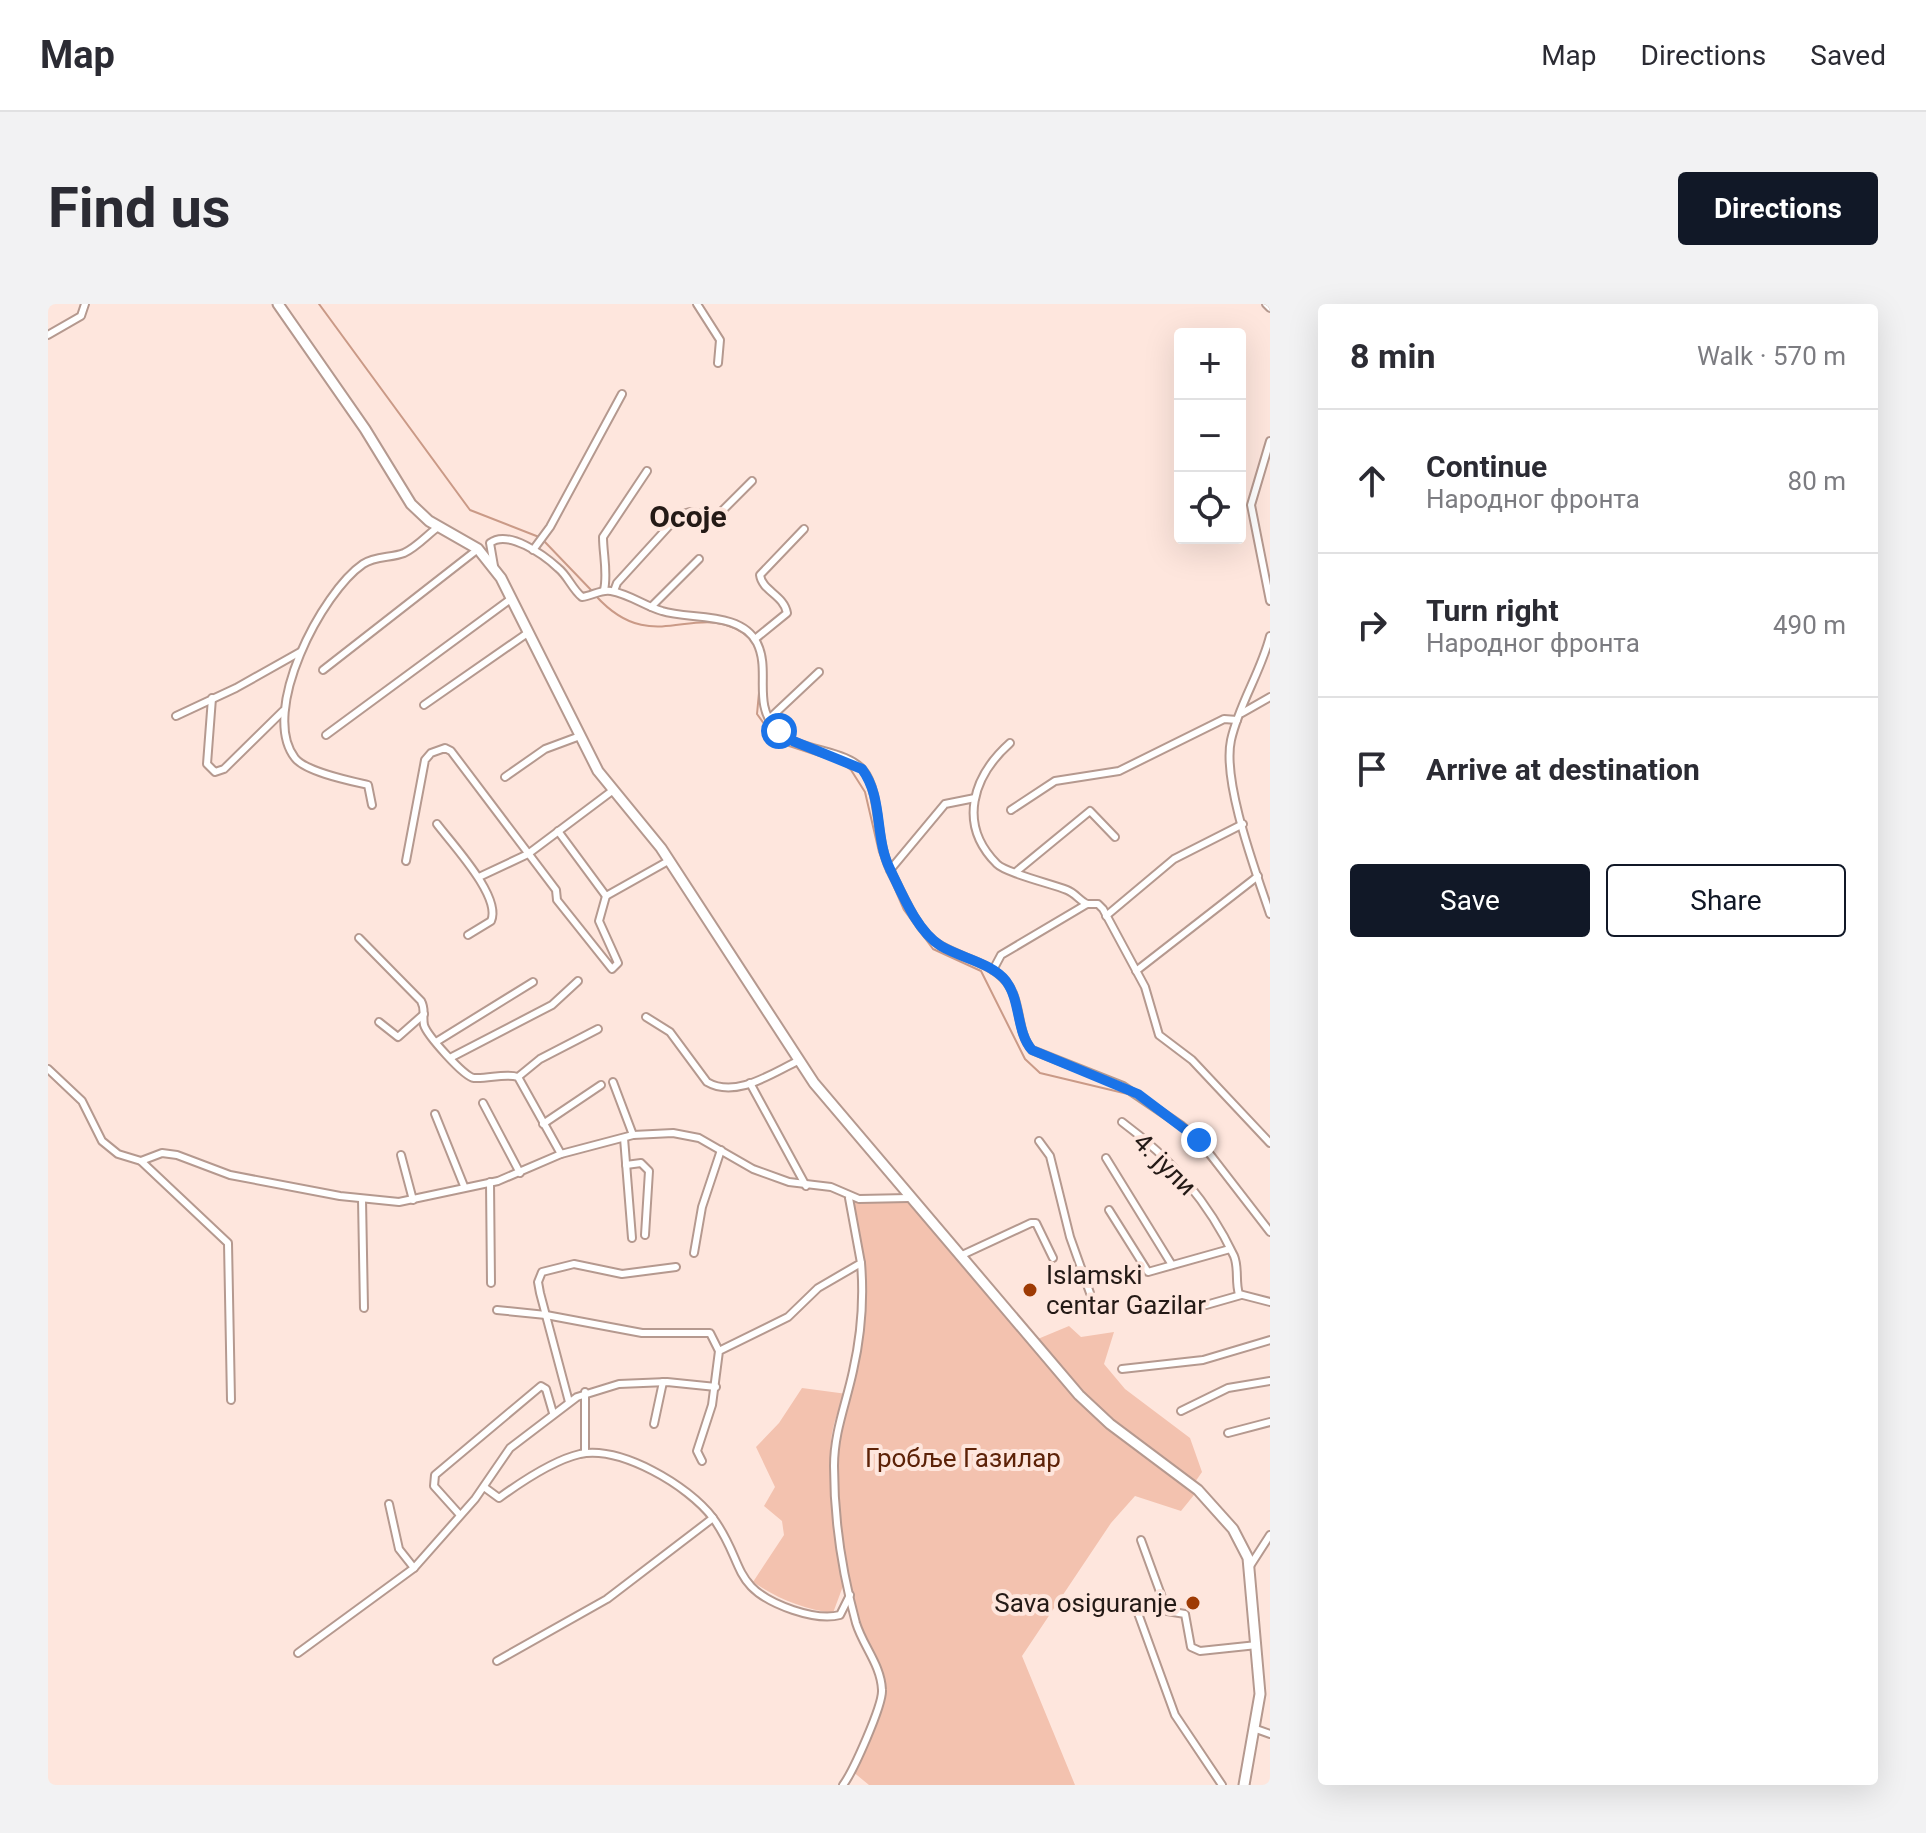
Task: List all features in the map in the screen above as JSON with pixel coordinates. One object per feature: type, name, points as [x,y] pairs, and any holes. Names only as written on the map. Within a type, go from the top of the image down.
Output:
[{"type":"main road","points":[[278,304],[365,429],[403,493],[438,527],[478,549],[493,567],[512,598],[580,736],[612,791],[670,860],[798,1061],[909,1198],[1091,1407],[1183,1477],[1214,1506],[1240,1540],[1250,1566],[1260,1694],[1244,1785]]},
{"type":"street","points":[[48,335],[81,316],[85,304]]},
{"type":"street","points":[[697,304],[720,340],[718,363]]},
{"type":"street","points":[[533,550],[545,535],[622,394]]},
{"type":"street","points":[[1270,441],[1251,505],[1270,601]]},
{"type":"street","points":[[602,591],[606,580],[602,564],[606,551],[603,537],[647,471]]},
{"type":"street","points":[[614,591],[617,583],[679,515],[690,512],[717,516],[752,481]]},
{"type":"street","points":[[372,805],[372,789],[368,785],[305,767],[293,756],[283,711],[300,652],[343,587],[363,564],[408,551],[438,527]]},
{"type":"street","points":[[755,639],[787,613],[780,598],[762,583],[760,575],[804,529]]},
{"type":"street","points":[[493,567],[489,545],[493,540],[505,539],[533,550],[557,566],[579,595],[586,598],[602,591],[614,591],[651,607],[730,622],[755,639],[762,658],[762,695],[769,719],[786,738],[862,769],[874,796],[881,849],[910,909],[934,940],[993,970],[1013,994],[1032,1050],[1123,1086],[1199,1140],[1270,1232]]},
{"type":"street","points":[[323,670],[478,549]]},
{"type":"street","points":[[651,607],[699,559]]},
{"type":"street","points":[[326,735],[512,598]]},
{"type":"street","points":[[424,705],[529,632]]},
{"type":"street","points":[[1270,636],[1238,719],[1230,762],[1243,824],[1270,914]]},
{"type":"street","points":[[176,716],[236,688],[300,652]]},
{"type":"street","points":[[769,719],[819,672]]},
{"type":"street","points":[[1011,810],[1055,781],[1119,771],[1224,719],[1238,719],[1254,703],[1270,697]]},
{"type":"street","points":[[212,698],[207,764],[215,772],[224,769],[283,711]]},
{"type":"street","points":[[505,777],[545,749],[580,736]]},
{"type":"street","points":[[1010,743],[988,764],[975,798],[980,838],[997,863],[1007,870],[1070,891],[1087,904],[1101,906],[1149,996],[1159,1035],[1192,1060],[1270,1143]]},
{"type":"street","points":[[406,861],[425,760],[431,753],[445,748],[451,751],[556,890],[557,900],[612,969],[618,963],[616,951],[599,921],[606,896],[670,860]]},
{"type":"street","points":[[479,877],[528,854],[612,791]]},
{"type":"street","points":[[890,870],[945,804],[975,798]]},
{"type":"street","points":[[1017,871],[1090,811],[1115,837]]},
{"type":"street","points":[[437,824],[479,877],[494,914],[491,921],[468,935]]},
{"type":"street","points":[[1106,916],[1174,859],[1243,824]]},
{"type":"street","points":[[558,831],[606,896]]},
{"type":"street","points":[[1136,971],[1258,876]]},
{"type":"street","points":[[993,970],[1001,955],[1087,904]]},
{"type":"street","points":[[359,938],[421,1001],[427,1031],[471,1078],[518,1077],[540,1059],[598,1029]]},
{"type":"street","points":[[450,1058],[552,1005],[578,981]]},
{"type":"street","points":[[436,1042],[533,982]]},
{"type":"street","points":[[379,1022],[398,1037],[424,1014]]},
{"type":"street","points":[[646,1017],[670,1032],[709,1084],[729,1088],[750,1083],[798,1061]]},
{"type":"street","points":[[48,1069],[82,1101],[102,1141],[118,1154],[141,1161],[221,1232],[228,1243],[231,1400]]},
{"type":"street","points":[[518,1077],[561,1154]]},
{"type":"street","points":[[613,1082],[633,1135]]},
{"type":"street","points":[[750,1083],[806,1186]]},
{"type":"street","points":[[543,1124],[601,1085]]},
{"type":"street","points":[[483,1103],[520,1173]]},
{"type":"street","points":[[435,1114],[464,1186]]},
{"type":"street","name":"4. јули","points":[[1122,1122],[1178,1170],[1209,1210],[1236,1261],[1237,1289],[1241,1295]]},
{"type":"street","points":[[141,1161],[162,1153],[177,1155],[230,1175],[362,1199],[413,1200],[490,1182],[520,1173],[561,1154],[633,1135],[680,1134],[721,1150],[761,1173],[806,1186],[831,1187],[849,1198],[909,1198]]},
{"type":"street","points":[[624,1138],[632,1238]]},
{"type":"street","points":[[1039,1141],[1050,1156],[1070,1237],[1090,1293]]},
{"type":"street","points":[[694,1253],[702,1207],[721,1150]]},
{"type":"street","points":[[401,1155],[413,1200]]},
{"type":"street","name":"4. јули","points":[[1106,1158],[1172,1265]]},
{"type":"street","points":[[626,1165],[641,1163],[649,1171],[645,1235]]},
{"type":"street","points":[[490,1182],[491,1283]]},
{"type":"street","points":[[843,1785],[882,1697],[875,1662],[859,1630],[837,1523],[834,1450],[838,1419],[856,1356],[862,1306],[861,1263],[849,1198]]},
{"type":"street","points":[[362,1199],[364,1308]]},
{"type":"street","points":[[1109,1210],[1145,1270],[1230,1249]]},
{"type":"street","points":[[960,1256],[1036,1223],[1053,1258]]},
{"type":"street","points":[[719,1351],[788,1317],[818,1288],[861,1263]]},
{"type":"street","points":[[569,1402],[538,1282],[542,1272],[574,1264],[622,1274],[676,1267]]},
{"type":"street","points":[[1131,1311],[1206,1305],[1241,1295],[1270,1302]]},
{"type":"street","points":[[497,1310],[546,1315],[642,1333],[710,1333],[719,1351],[716,1387],[697,1451],[702,1461]]},
{"type":"street","points":[[1122,1369],[1190,1363],[1270,1340]]},
{"type":"street","points":[[1181,1411],[1228,1388],[1270,1381]]},
{"type":"street","points":[[298,1653],[414,1568],[484,1487],[510,1448],[569,1402],[585,1392],[619,1384],[663,1382],[716,1387]]},
{"type":"street","points":[[654,1424],[663,1382]]},
{"type":"street","points":[[460,1515],[434,1486],[435,1475],[541,1386],[546,1389],[553,1413]]},
{"type":"street","points":[[585,1392],[585,1453]]},
{"type":"street","points":[[1228,1433],[1270,1422]]},
{"type":"street","points":[[484,1487],[499,1498],[557,1464],[585,1453],[636,1463],[664,1476],[713,1518],[745,1583],[761,1597],[797,1611],[828,1617],[840,1615],[850,1595]]},
{"type":"street","points":[[389,1504],[399,1549],[414,1568]]},
{"type":"street","points":[[497,1661],[548,1630],[591,1610],[713,1518]]},
{"type":"street","points":[[1250,1566],[1270,1535]]},
{"type":"street","points":[[1141,1540],[1167,1611],[1185,1614],[1191,1647],[1200,1651],[1257,1645]]},
{"type":"street","points":[[1135,1605],[1175,1715],[1222,1785]]},
{"type":"street","points":[[1256,1729],[1270,1734]]},
{"type":"green space","name":"Гробље Газилар","points":[[849,1198],[909,1198],[1033,1341],[1069,1326],[1081,1337],[1114,1332],[1104,1364],[1125,1389],[1190,1438],[1202,1472],[1193,1485],[1198,1490],[1181,1511],[1135,1496],[1111,1523],[1022,1656],[1075,1785],[869,1785],[852,1771],[882,1686],[861,1636],[837,1535],[843,1586],[833,1613],[791,1602],[753,1582],[784,1535],[782,1521],[764,1506],[775,1487],[756,1447],[779,1423],[802,1388],[847,1394],[853,1373],[863,1288]],"holes":[[[843,1401],[834,1467],[834,1498],[832,1437]]]},
{"type":"waterway","points":[[319,304],[470,510],[539,537]]},
{"type":"waterway","points":[[544,541],[592,591]]},
{"type":"waterway","points":[[596,596],[617,615],[638,624],[657,627],[712,622],[731,627],[750,638]]},
{"type":"waterway","points":[[758,654],[760,676]]},
{"type":"waterway","points":[[760,682],[757,714],[777,742],[841,763],[851,770],[865,792],[879,852],[904,910],[933,949],[981,971],[1025,1059],[1040,1073],[1132,1095]]},
{"type":"waterway","points":[[1170,1121],[1204,1154],[1255,1217]]},
{"type":"place","name":"Islamski centar Gazilar","points":[[1030,1290]]},
{"type":"place","name":"Sava osiguranje","points":[[1193,1603]]},
{"type":"district","name":"Осоје","points":[[688,517]]},
{"type":"route","points":[[779,731],[805,747],[851,762],[862,769],[877,806],[876,825],[882,855],[910,909],[939,945],[993,970],[1005,980],[1017,1003],[1026,1042],[1032,1050],[1069,1068],[1138,1094],[1199,1140]]}]
